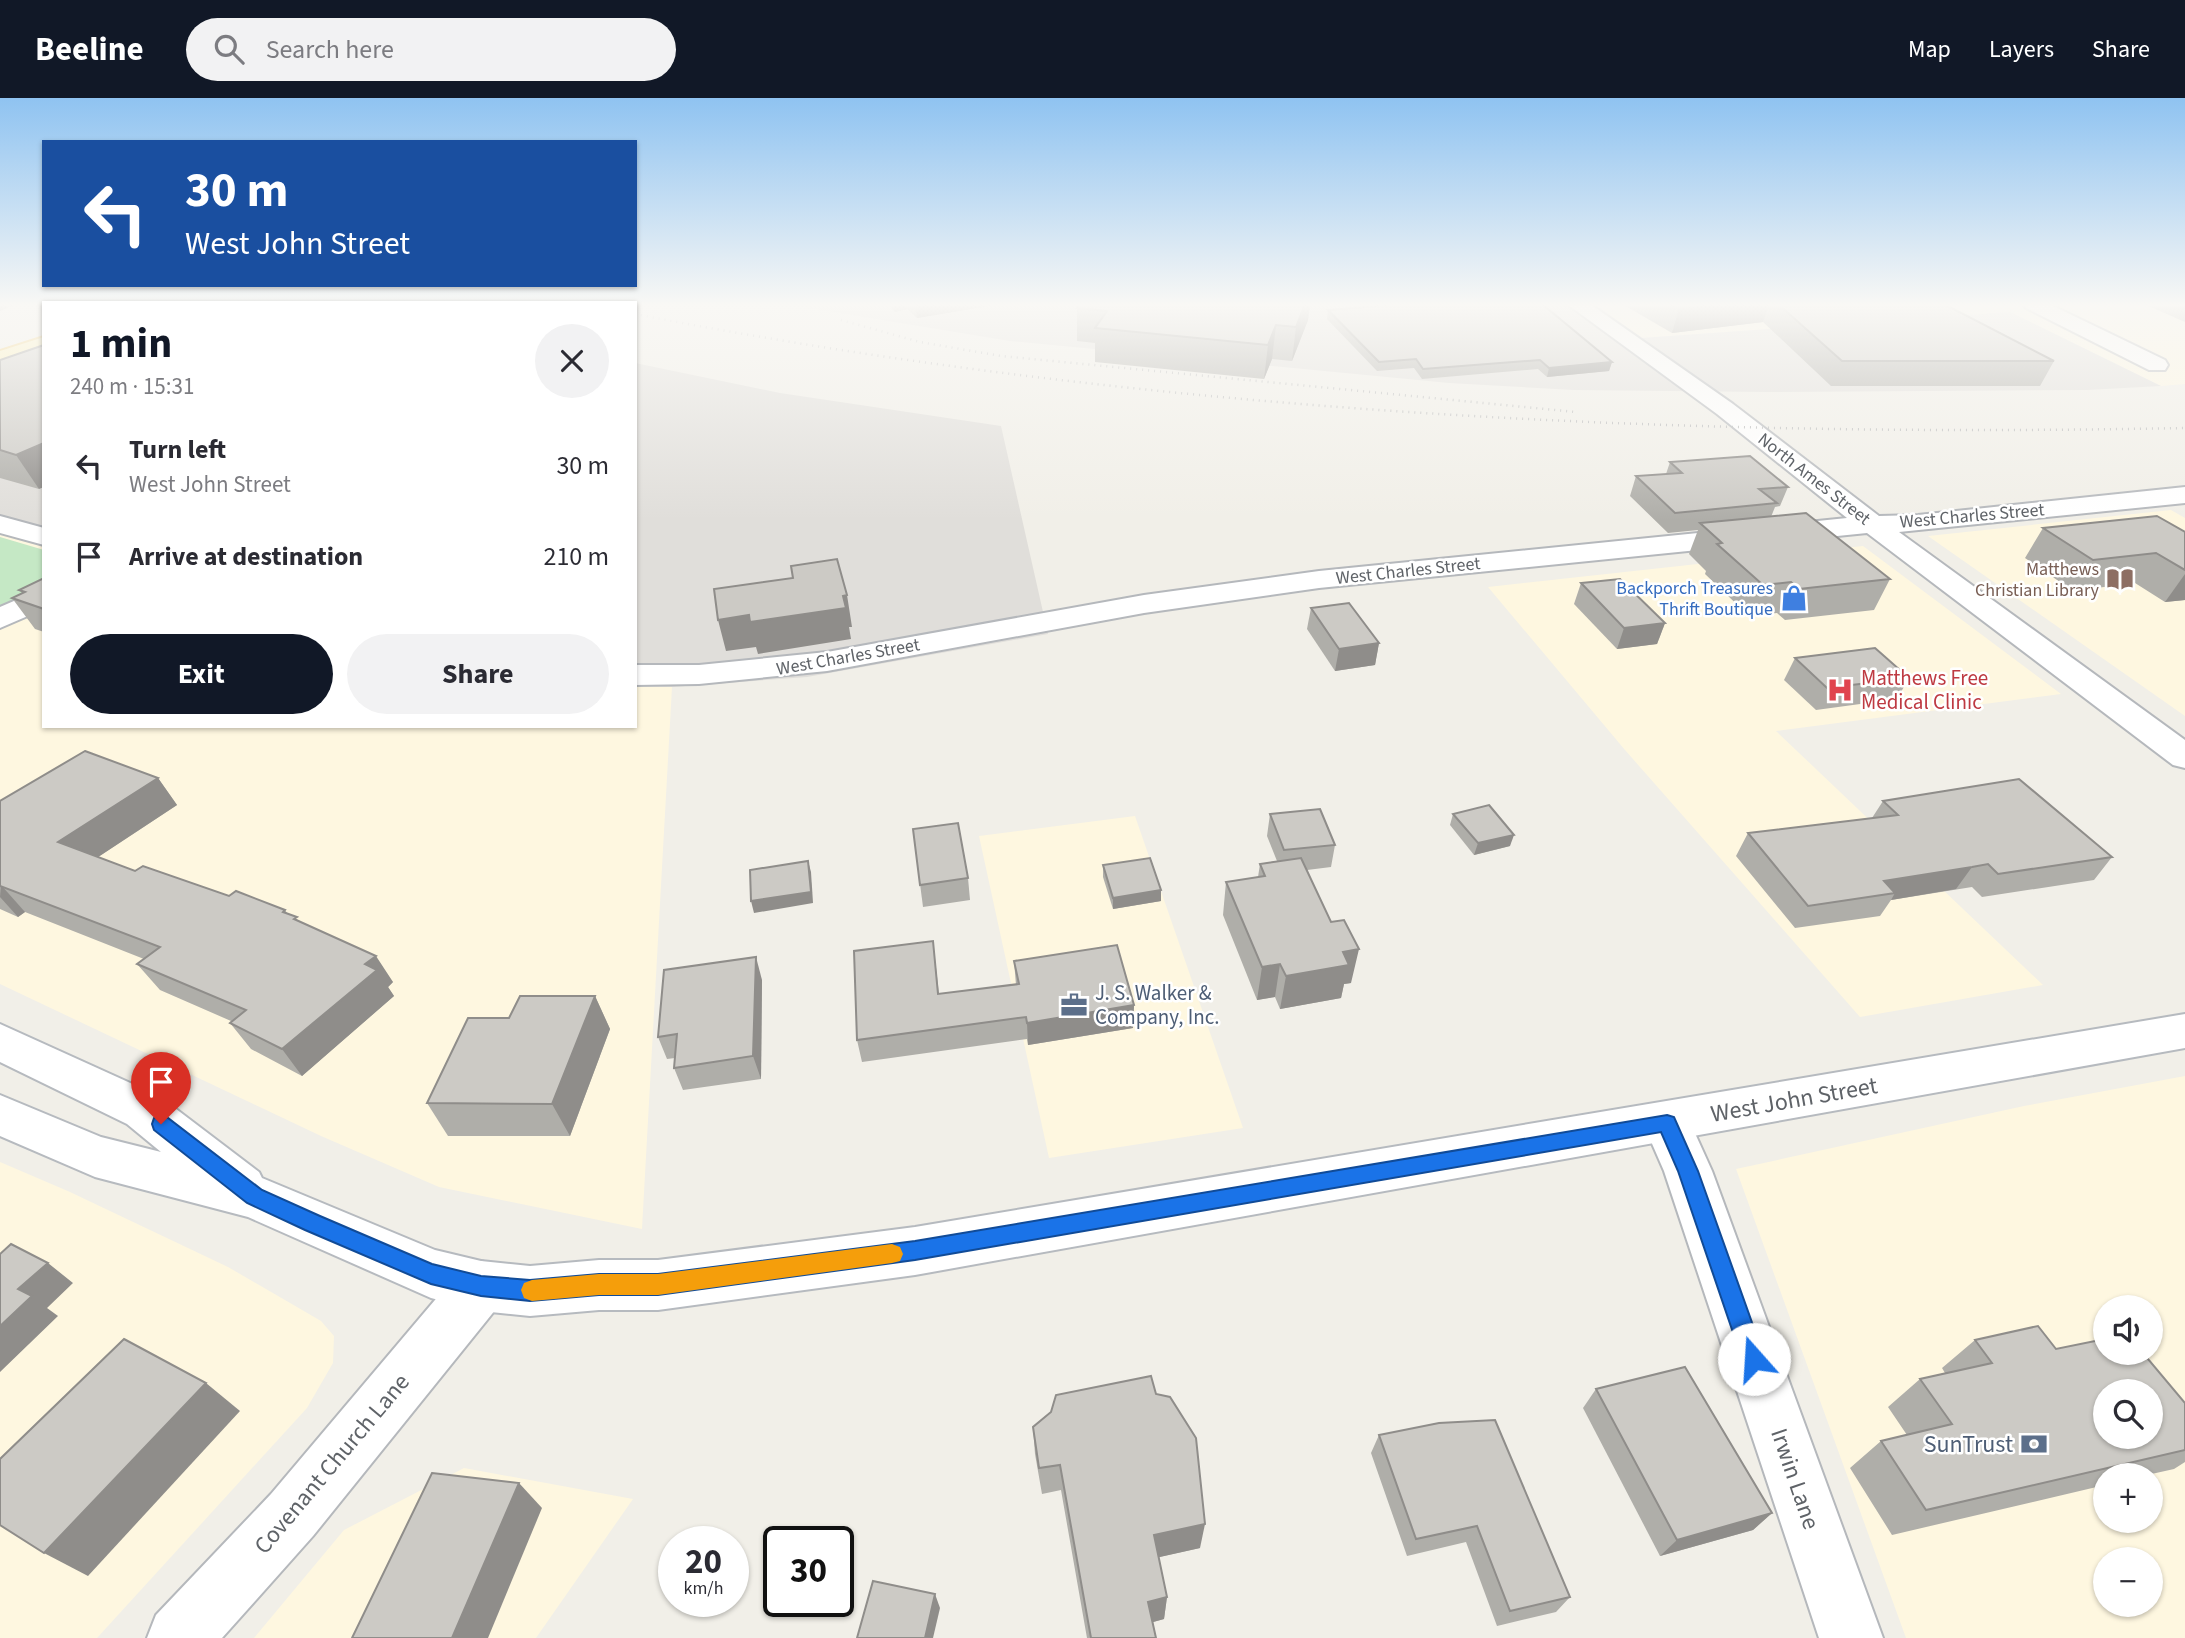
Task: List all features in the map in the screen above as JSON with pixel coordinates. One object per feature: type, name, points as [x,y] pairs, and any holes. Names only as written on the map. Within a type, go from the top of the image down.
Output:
[{"type":"street","name":"North Ames Street","points":[[1678,376],[2185,757]]},
{"type":"street","name":"West Charles Street","points":[[637,675],[690,676],[772,670],[1143,604],[1276,585],[2185,495]]},
{"type":"street","points":[[0,524],[42,536]]},
{"type":"street","points":[[0,619],[42,598]]},
{"type":"street","name":"West John Street","points":[[0,1115],[95,1156],[255,1197],[431,1274],[481,1286],[530,1291],[599,1285],[658,1285],[915,1251],[1667,1123],[2185,1031]]},
{"type":"street","name":"West John Street","points":[[0,1042],[143,1110],[255,1197]]},
{"type":"street","name":"Irwin Lane","points":[[1667,1123],[1688,1171],[1851,1638]]},
{"type":"street","name":"Covenant Church Lane","points":[[179,1638],[292,1515],[481,1286]]},
{"type":"shaded area","points":[[0,376],[42,376],[42,544],[0,532]]},
{"type":"shaded area","points":[[637,376],[697,376],[780,393],[1001,426],[1048,634],[807,677],[672,687],[637,686]]},
{"type":"shaded area","points":[[1374,376],[2140,376],[2161,386],[2087,390],[1768,392],[1574,390]]},
{"type":"shaded area","points":[[2140,376],[2185,376],[2185,384],[2161,386]]},
{"type":"shaded area","points":[[2171,510],[2185,518],[2185,716],[1928,536]]},
{"type":"shaded area","points":[[0,532],[42,544],[42,728],[637,728],[637,686],[672,687],[642,1229],[439,1187],[321,1136],[0,984]]},
{"type":"shaded area","points":[[1863,546],[2061,694],[1776,731],[2043,985],[1860,1017],[1625,750],[1488,587]]},
{"type":"shaded area","points":[[1135,816],[1243,1128],[1049,1158],[979,836]]},
{"type":"shaded area","points":[[2185,1076],[2185,1638],[1906,1638],[1736,1169],[2024,1106]]},
{"type":"shaded area","points":[[0,1162],[228,1267],[321,1321],[334,1336],[333,1363],[307,1408],[97,1638],[0,1638]]},
{"type":"shaded area","points":[[464,1468],[633,1499],[536,1638],[254,1638],[344,1530]]},
{"type":"green space","points":[[0,537],[42,549],[42,588],[0,608]]},
{"type":"building","points":[[0,376],[42,376],[42,444],[16,455],[0,450]]},
{"type":"building","points":[[1750,456],[1788,487],[1759,489],[1777,503],[1675,513],[1636,476],[1682,473],[1670,462]]},
{"type":"building","points":[[1806,513],[1890,579],[1799,589],[1791,582],[1763,585],[1717,544],[1722,543],[1700,523]]},
{"type":"building","points":[[2157,516],[2185,532],[2185,570],[2156,553],[2093,560],[2043,528]]},
{"type":"building","points":[[837,559],[847,595],[843,596],[846,608],[750,622],[749,615],[718,620],[714,589],[793,578],[791,566]]},
{"type":"building","points":[[42,579],[42,608],[12,598],[25,592],[19,590]]},
{"type":"building","points":[[1620,579],[1665,623],[1624,628],[1581,583]]},
{"type":"building","points":[[1349,603],[1379,643],[1339,649],[1311,608]]},
{"type":"building","points":[[1875,648],[1909,678],[1827,688],[1795,658]]},
{"type":"building","points":[[85,751],[158,778],[58,842],[135,871],[143,866],[229,896],[236,891],[285,910],[283,912],[297,917],[294,919],[376,956],[365,964],[377,970],[282,1049],[230,1023],[246,1010],[137,964],[160,947],[0,886],[0,801]]},
{"type":"building","points":[[2019,779],[2112,857],[1998,874],[1988,864],[1884,881],[1895,893],[1808,906],[1748,833],[1898,815],[1883,801]]},
{"type":"building","points":[[1489,805],[1514,835],[1478,843],[1453,814]]},
{"type":"building","points":[[1320,809],[1335,845],[1284,850],[1270,814]]},
{"type":"building","points":[[958,823],[968,878],[920,885],[913,829]]},
{"type":"building","points":[[1150,858],[1161,890],[1113,898],[1103,865]]},
{"type":"building","points":[[1301,858],[1331,922],[1344,920],[1359,949],[1343,952],[1349,965],[1286,976],[1280,964],[1262,967],[1226,882],[1265,876],[1260,864]]},
{"type":"building","points":[[808,861],[811,892],[751,901],[750,870]]},
{"type":"building","points":[[933,941],[938,994],[1019,984],[1014,961],[1117,945],[1134,1005],[1027,1023],[1026,1017],[857,1040],[854,951]]},
{"type":"building","points":[[756,957],[753,1056],[674,1068],[677,1034],[658,1037],[664,970]]},
{"type":"building","points":[[520,996],[595,996],[552,1104],[427,1103],[468,1018],[509,1018]]},
{"type":"building","points":[[11,1244],[48,1263],[18,1289],[32,1296],[0,1326],[0,1254]]},
{"type":"building","name":"SunTrust","points":[[2038,1326],[2056,1349],[2093,1341],[2093,1365],[2153,1365],[2185,1403],[2185,1450],[2129,1463],[2093,1463],[2093,1471],[1926,1510],[1881,1441],[1952,1424],[1920,1379],[1992,1363],[1975,1340]]},
{"type":"building","points":[[124,1339],[206,1383],[44,1553],[0,1525],[0,1459]]},
{"type":"building","points":[[1685,1367],[1772,1513],[1677,1540],[1596,1389]]},
{"type":"building","points":[[1151,1376],[1156,1394],[1170,1397],[1196,1438],[1205,1524],[1154,1535],[1167,1597],[1148,1602],[1156,1638],[1091,1638],[1060,1465],[1039,1468],[1033,1427],[1051,1412],[1056,1395]]},
{"type":"building","points":[[1495,1420],[1570,1597],[1510,1611],[1477,1526],[1416,1539],[1379,1435],[1439,1423]]},
{"type":"building","points":[[432,1473],[519,1483],[452,1638],[352,1638]]},
{"type":"building","points":[[873,1581],[935,1594],[925,1638],[857,1638]]},
{"type":"railway","points":[[1027,376],[1213,396],[1407,412],[1601,422],[1990,430],[2185,428]]},
{"type":"railway","points":[[1205,376],[1576,412]]},
{"type":"slow traffic","points":[[532,1290],[599,1285],[658,1285],[892,1254]]},
{"type":"place","name":"Matthews Christian Library","points":[[2120,579]]},
{"type":"place","name":"Backporch Treasures Thrift Boutique","points":[[1794,598]]},
{"type":"place","name":"Matthews Free Medical Clinic","points":[[1840,690]]},
{"type":"place","name":"J. S. Walker & Company, Inc.","points":[[1074,1005]]},
{"type":"place","name":"SunTrust","points":[[2034,1444]]},
{"type":"route","points":[[161,1124],[255,1197],[312,1223],[431,1274],[481,1286],[530,1291],[599,1285],[658,1285],[915,1251],[1667,1123],[1688,1171],[1754,1359]]}]
